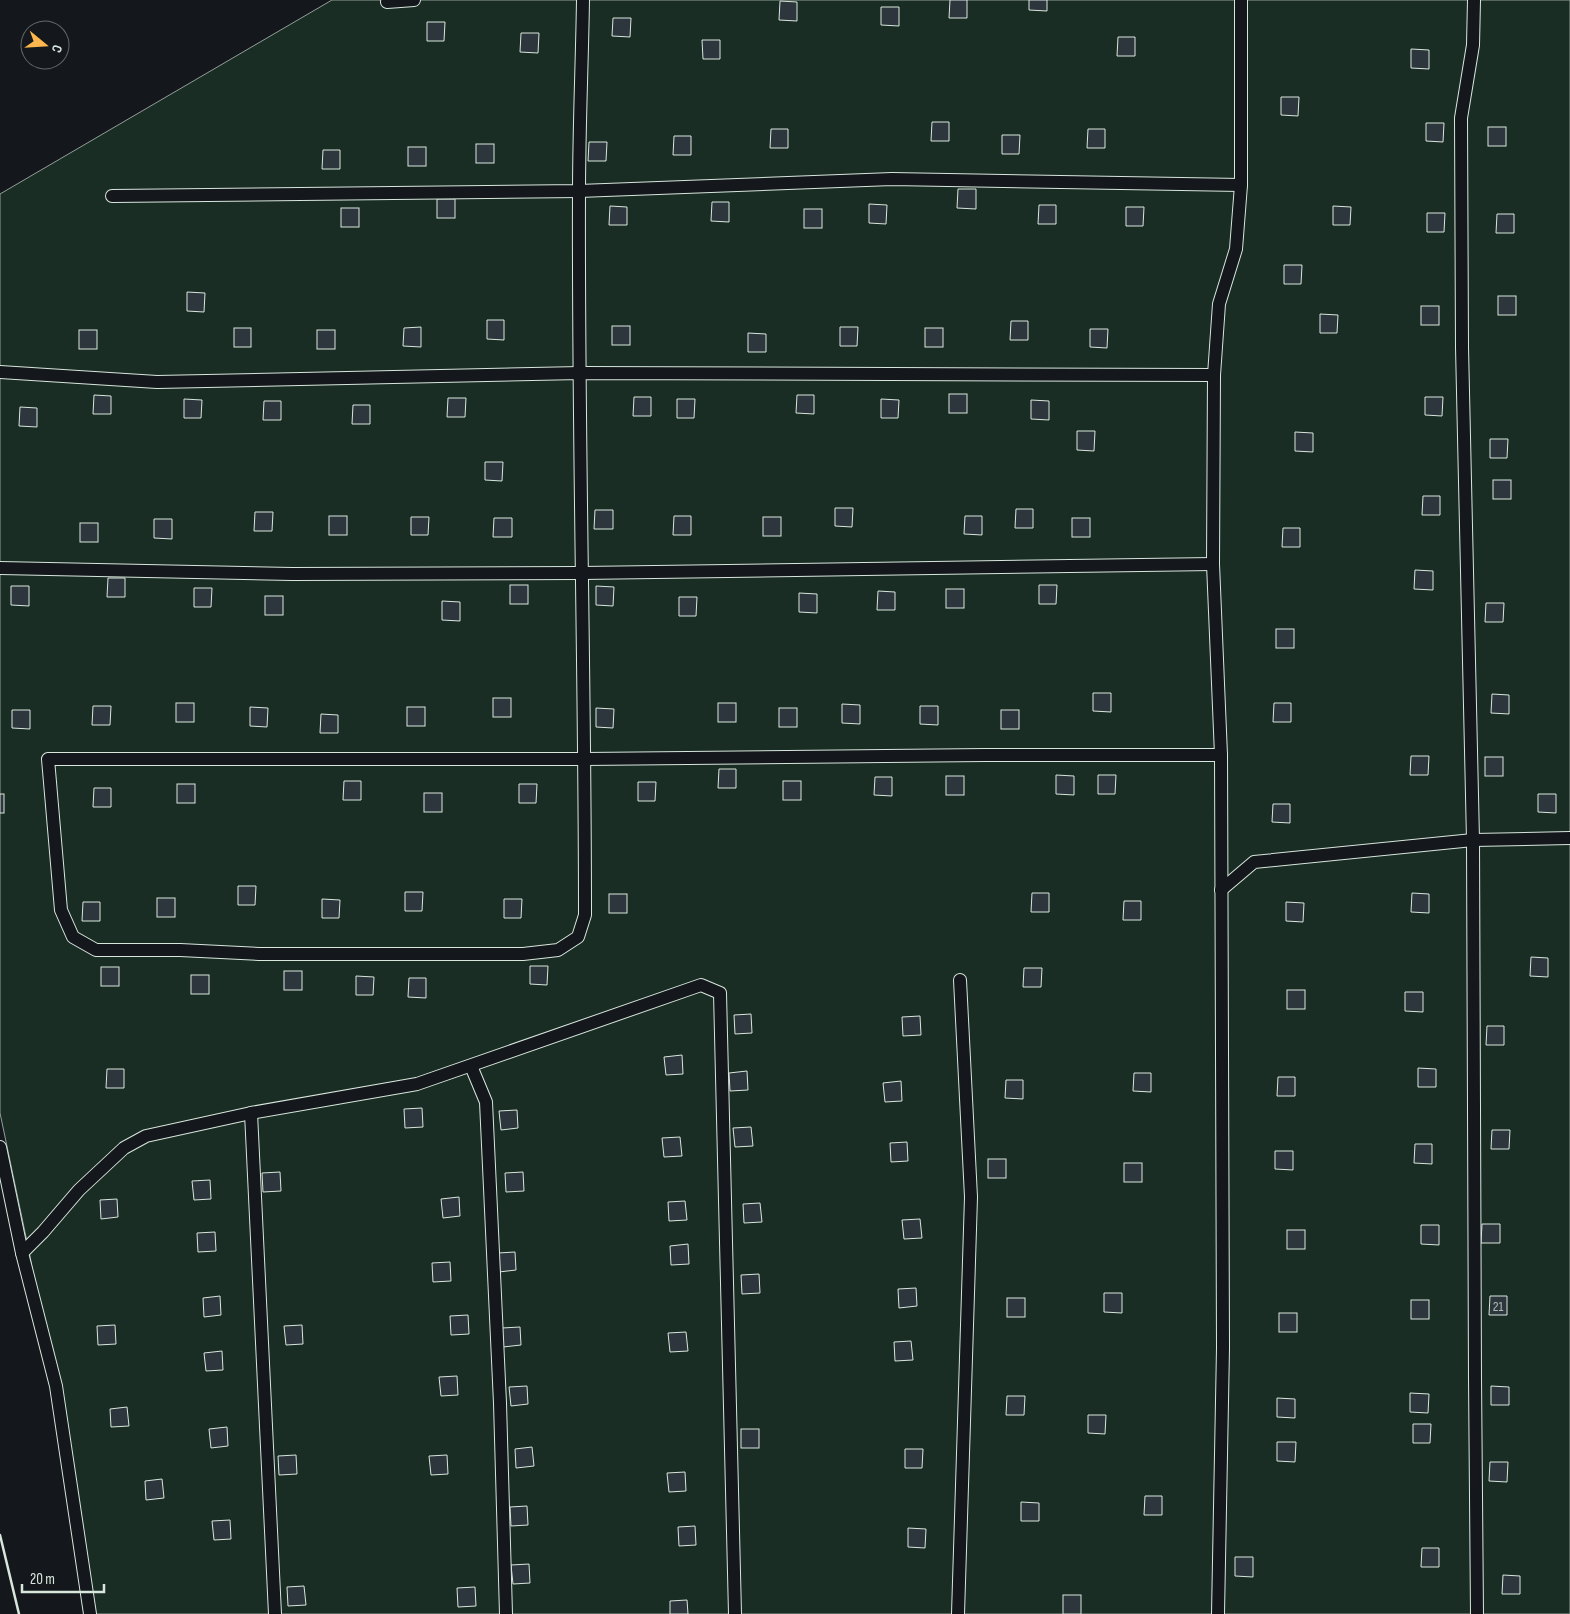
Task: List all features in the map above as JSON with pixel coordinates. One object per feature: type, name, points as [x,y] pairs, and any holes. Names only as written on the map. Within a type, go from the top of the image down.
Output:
[{"type":"lane","points":[[387,2],[414,0]]},
{"type":"lane","points":[[583,0],[579,191],[585,759],[585,915],[578,937],[558,950],[523,954],[259,954],[180,950],[96,950],[73,937],[61,910],[48,759],[585,759],[966,755],[1220,755]]},
{"type":"lane","points":[[1218,1614],[1223,1348],[1220,755],[1213,564],[1214,375],[1219,304],[1236,249],[1241,186],[1241,0]]},
{"type":"lane","points":[[1474,0],[1473,45],[1461,118],[1462,347],[1473,840],[1474,1378],[1477,1614]]},
{"type":"lane","points":[[112,196],[579,191],[892,179],[1241,186]]},
{"type":"lane","points":[[0,372],[157,382],[580,372],[1214,375]]},
{"type":"lane","points":[[0,568],[292,574],[582,573],[1213,564]]},
{"type":"lane","points":[[1221,890],[1254,862],[1473,840],[1570,838]]},
{"type":"lane","points":[[958,1614],[971,1197],[960,980]]},
{"type":"lane","points":[[22,1254],[44,1232],[79,1190],[124,1148],[146,1136],[251,1113],[417,1084],[701,985],[720,993],[734,1614]]},
{"type":"lane","points":[[471,1066],[486,1102],[500,1403],[506,1614]]},
{"type":"lane","points":[[251,1113],[275,1614]]},
{"type":"lane","points":[[0,1147],[22,1254],[56,1386],[90,1614]]},
{"type":"green space","points":[[332,0],[1570,0],[1570,1614],[92,1614],[30,1256],[0,1113],[0,194]]},
{"type":"building","points":[[950,0],[967,0],[967,18],[949,18]]},
{"type":"building","points":[[1029,0],[1047,0],[1047,11],[1029,10]]},
{"type":"building","points":[[780,1],[797,2],[797,21],[779,20]]},
{"type":"building","points":[[881,7],[899,7],[899,26],[881,25]]},
{"type":"building","points":[[613,18],[631,18],[630,37],[612,36]]},
{"type":"building","points":[[427,22],[445,22],[444,41],[427,41]]},
{"type":"building","points":[[521,33],[539,33],[538,53],[520,52]]},
{"type":"building","points":[[1118,37],[1135,37],[1135,56],[1117,56]]},
{"type":"building","points":[[702,40],[720,40],[720,59],[703,59]]},
{"type":"building","points":[[1411,49],[1429,50],[1429,69],[1411,68]]},
{"type":"building","points":[[1281,97],[1299,97],[1298,116],[1281,115]]},
{"type":"building","points":[[932,122],[949,122],[949,141],[931,141]]},
{"type":"building","points":[[1426,123],[1444,123],[1443,142],[1426,141]]},
{"type":"building","points":[[1488,127],[1506,127],[1506,146],[1488,146]]},
{"type":"building","points":[[771,129],[788,129],[788,148],[770,148]]},
{"type":"building","points":[[1088,129],[1105,129],[1105,148],[1087,148]]},
{"type":"building","points":[[1002,135],[1020,135],[1019,154],[1002,154]]},
{"type":"building","points":[[674,136],[691,136],[691,155],[673,155]]},
{"type":"building","points":[[589,142],[607,142],[606,161],[588,161]]},
{"type":"building","points":[[476,144],[494,144],[494,163],[476,163]]},
{"type":"building","points":[[408,147],[426,147],[426,166],[408,166]]},
{"type":"building","points":[[323,150],[340,150],[340,169],[322,169]]},
{"type":"building","points":[[958,189],[976,189],[976,209],[957,208]]},
{"type":"building","points":[[437,199],[455,199],[455,218],[437,218]]},
{"type":"building","points":[[712,202],[729,202],[729,222],[711,221]]},
{"type":"building","points":[[869,204],[887,205],[886,224],[869,223]]},
{"type":"building","points":[[1039,205],[1056,205],[1056,224],[1038,224]]},
{"type":"building","points":[[610,206],[627,207],[627,225],[609,225]]},
{"type":"building","points":[[1333,206],[1351,207],[1350,225],[1333,225]]},
{"type":"building","points":[[1126,207],[1144,207],[1143,226],[1126,226]]},
{"type":"building","points":[[341,208],[359,208],[359,227],[341,227]]},
{"type":"building","points":[[804,209],[822,209],[822,228],[804,228]]},
{"type":"building","points":[[1427,213],[1445,213],[1444,232],[1427,232]]},
{"type":"building","points":[[1497,214],[1514,214],[1514,233],[1496,233]]},
{"type":"building","points":[[1284,265],[1302,265],[1301,284],[1284,284]]},
{"type":"building","points":[[187,292],[205,293],[204,312],[187,311]]},
{"type":"building","points":[[1498,296],[1516,296],[1516,315],[1498,315]]},
{"type":"building","points":[[1421,306],[1439,306],[1439,325],[1421,325]]},
{"type":"building","points":[[1320,314],[1338,315],[1337,333],[1320,333]]},
{"type":"building","points":[[487,320],[504,320],[504,340],[487,339]]},
{"type":"building","points":[[1011,321],[1028,321],[1028,340],[1010,340]]},
{"type":"building","points":[[612,326],[630,326],[630,345],[612,345]]},
{"type":"building","points":[[421,327],[421,347],[403,346],[404,328]]},
{"type":"building","points":[[840,327],[858,327],[857,346],[840,346]]},
{"type":"building","points":[[234,328],[251,328],[251,347],[234,347]]},
{"type":"building","points":[[925,328],[943,328],[943,347],[925,347]]},
{"type":"building","points":[[1090,329],[1108,329],[1107,348],[1090,347]]},
{"type":"building","points":[[79,330],[97,330],[97,349],[79,349]]},
{"type":"building","points":[[317,330],[335,330],[335,349],[317,349]]},
{"type":"building","points":[[748,333],[766,334],[766,352],[748,352]]},
{"type":"building","points":[[949,394],[967,394],[967,413],[949,413]]},
{"type":"building","points":[[94,395],[111,396],[111,414],[93,414]]},
{"type":"building","points":[[797,395],[814,395],[814,414],[796,413]]},
{"type":"building","points":[[634,397],[651,397],[651,416],[633,416]]},
{"type":"building","points":[[1425,397],[1443,397],[1442,416],[1425,415]]},
{"type":"building","points":[[448,398],[466,398],[465,417],[447,417]]},
{"type":"building","points":[[184,399],[202,400],[201,418],[184,418]]},
{"type":"building","points":[[677,399],[695,399],[694,418],[677,418]]},
{"type":"building","points":[[881,399],[899,400],[898,418],[881,418]]},
{"type":"building","points":[[1031,400],[1049,401],[1049,420],[1031,419]]},
{"type":"building","points":[[264,401],[281,401],[281,420],[263,420]]},
{"type":"building","points":[[353,405],[370,405],[370,424],[352,424]]},
{"type":"building","points":[[20,407],[37,408],[37,427],[19,426]]},
{"type":"building","points":[[1077,431],[1095,431],[1094,451],[1077,450]]},
{"type":"building","points":[[1295,432],[1313,433],[1313,452],[1295,451]]},
{"type":"building","points":[[1490,439],[1508,439],[1507,458],[1490,458]]},
{"type":"building","points":[[485,462],[503,462],[502,481],[485,480]]},
{"type":"building","points":[[1493,480],[1511,480],[1511,499],[1493,499]]},
{"type":"building","points":[[1423,496],[1440,496],[1440,515],[1422,515]]},
{"type":"building","points":[[835,508],[853,508],[852,527],[835,526]]},
{"type":"building","points":[[1016,509],[1033,509],[1033,528],[1015,528]]},
{"type":"building","points":[[595,510],[613,510],[613,529],[594,529]]},
{"type":"building","points":[[255,512],[273,512],[272,531],[254,531]]},
{"type":"building","points":[[329,516],[347,516],[347,535],[329,535]]},
{"type":"building","points":[[674,516],[691,516],[691,535],[673,535]]},
{"type":"building","points":[[965,516],[982,516],[982,535],[964,534]]},
{"type":"building","points":[[411,517],[429,517],[428,535],[411,535]]},
{"type":"building","points":[[763,517],[781,517],[781,536],[763,536]]},
{"type":"building","points":[[494,518],[512,518],[512,537],[493,537]]},
{"type":"building","points":[[1072,518],[1090,518],[1090,537],[1072,537]]},
{"type":"building","points":[[154,519],[172,519],[172,539],[154,538]]},
{"type":"building","points":[[80,523],[98,523],[98,542],[80,542]]},
{"type":"building","points":[[1283,528],[1300,528],[1300,547],[1282,547]]},
{"type":"building","points":[[1415,570],[1433,571],[1433,590],[1414,589]]},
{"type":"building","points":[[108,578],[125,578],[125,597],[107,597]]},
{"type":"building","points":[[510,585],[528,585],[528,604],[510,604]]},
{"type":"building","points":[[1039,585],[1057,585],[1056,604],[1039,604]]},
{"type":"building","points":[[11,586],[29,586],[29,606],[11,605]]},
{"type":"building","points":[[596,586],[614,587],[613,606],[596,605]]},
{"type":"building","points":[[194,588],[212,588],[211,607],[194,607]]},
{"type":"building","points":[[946,589],[964,589],[964,608],[946,608]]},
{"type":"building","points":[[878,591],[895,592],[895,610],[877,610]]},
{"type":"building","points":[[799,593],[817,594],[817,613],[799,612]]},
{"type":"building","points":[[265,596],[283,596],[283,615],[265,615]]},
{"type":"building","points":[[679,597],[697,597],[696,616],[679,616]]},
{"type":"building","points":[[442,601],[460,602],[460,621],[442,620]]},
{"type":"building","points":[[1486,603],[1504,603],[1503,622],[1485,622]]},
{"type":"building","points":[[1276,629],[1294,629],[1294,648],[1276,648]]},
{"type":"building","points":[[1093,693],[1111,693],[1111,712],[1093,711]]},
{"type":"building","points":[[1492,694],[1509,695],[1509,714],[1491,713]]},
{"type":"building","points":[[493,698],[511,698],[511,717],[493,717]]},
{"type":"building","points":[[176,703],[194,703],[194,722],[176,722]]},
{"type":"building","points":[[718,703],[736,703],[736,722],[718,722]]},
{"type":"building","points":[[1274,703],[1291,703],[1291,722],[1273,722]]},
{"type":"building","points":[[842,704],[860,705],[860,724],[842,723]]},
{"type":"building","points":[[93,706],[111,706],[110,725],[92,725]]},
{"type":"building","points":[[920,706],[938,706],[938,725],[920,724]]},
{"type":"building","points":[[250,707],[268,708],[267,727],[250,726]]},
{"type":"building","points":[[407,707],[425,707],[425,726],[407,726]]},
{"type":"building","points":[[596,708],[614,709],[613,728],[596,727]]},
{"type":"building","points":[[779,708],[797,708],[797,727],[779,727]]},
{"type":"building","points":[[12,710],[30,710],[30,729],[12,728]]},
{"type":"building","points":[[1001,710],[1019,710],[1019,729],[1001,729]]},
{"type":"building","points":[[321,714],[338,715],[338,733],[320,733]]},
{"type":"building","points":[[1411,756],[1429,756],[1428,775],[1410,775]]},
{"type":"building","points":[[1485,757],[1503,757],[1503,776],[1485,776]]},
{"type":"building","points":[[719,769],[736,769],[736,788],[718,788]]},
{"type":"building","points":[[1056,775],[1074,776],[1074,795],[1056,794]]},
{"type":"building","points":[[1098,775],[1116,775],[1115,794],[1098,794]]},
{"type":"building","points":[[946,776],[964,776],[964,795],[946,795]]},
{"type":"building","points":[[875,777],[892,777],[892,796],[874,795]]},
{"type":"building","points":[[344,781],[361,781],[361,800],[343,800]]},
{"type":"building","points":[[783,781],[801,781],[801,800],[783,800]]},
{"type":"building","points":[[638,782],[656,782],[655,801],[638,801]]},
{"type":"building","points":[[177,784],[195,784],[195,803],[177,803]]},
{"type":"building","points":[[519,784],[537,784],[536,803],[519,803]]},
{"type":"building","points":[[94,788],[111,788],[111,807],[93,807]]},
{"type":"building","points":[[424,793],[442,793],[442,812],[424,812]]},
{"type":"building","points":[[0,794],[4,794],[4,813],[0,813]]},
{"type":"building","points":[[1538,794],[1556,794],[1556,813],[1538,812]]},
{"type":"building","points":[[1273,804],[1290,804],[1290,823],[1272,822]]},
{"type":"building","points":[[238,886],[256,886],[255,905],[238,905]]},
{"type":"building","points":[[405,892],[423,892],[422,911],[405,911]]},
{"type":"building","points":[[1032,893],[1049,893],[1049,912],[1031,912]]},
{"type":"building","points":[[1412,893],[1429,894],[1429,913],[1411,912]]},
{"type":"building","points":[[609,894],[627,894],[627,913],[609,913]]},
{"type":"building","points":[[157,898],[175,898],[175,917],[157,917]]},
{"type":"building","points":[[322,899],[340,900],[339,918],[322,918]]},
{"type":"building","points":[[504,899],[522,899],[521,918],[504,918]]},
{"type":"building","points":[[1124,901],[1141,901],[1141,920],[1123,920]]},
{"type":"building","points":[[83,902],[100,902],[100,921],[82,921]]},
{"type":"building","points":[[1286,902],[1304,903],[1303,922],[1286,921]]},
{"type":"building","points":[[1531,957],[1548,958],[1548,977],[1530,976]]},
{"type":"building","points":[[530,966],[548,966],[547,985],[530,984]]},
{"type":"building","points":[[101,967],[119,967],[119,986],[101,986]]},
{"type":"building","points":[[1024,968],[1042,968],[1041,987],[1023,987]]},
{"type":"building","points":[[284,971],[302,971],[302,990],[284,990]]},
{"type":"building","points":[[191,975],[209,975],[209,994],[191,994]]},
{"type":"building","points":[[356,976],[374,977],[373,995],[356,995]]},
{"type":"building","points":[[409,978],[426,978],[426,998],[408,997]]},
{"type":"building","points":[[1287,990],[1305,990],[1305,1009],[1287,1009]]},
{"type":"building","points":[[1405,992],[1423,992],[1423,1012],[1405,1011]]},
{"type":"building","points":[[751,1014],[752,1033],[735,1034],[734,1015]]},
{"type":"building","points":[[920,1016],[921,1035],[903,1036],[902,1017]]},
{"type":"building","points":[[1487,1026],[1504,1026],[1504,1045],[1486,1045]]},
{"type":"building","points":[[682,1055],[683,1074],[666,1075],[664,1057]]},
{"type":"building","points":[[1418,1068],[1436,1069],[1436,1087],[1418,1087]]},
{"type":"building","points":[[107,1069],[124,1069],[124,1088],[106,1088]]},
{"type":"building","points":[[747,1071],[748,1090],[730,1091],[729,1073]]},
{"type":"building","points":[[1134,1073],[1151,1073],[1151,1092],[1133,1091]]},
{"type":"building","points":[[1278,1077],[1295,1077],[1295,1096],[1277,1096]]},
{"type":"building","points":[[1006,1080],[1023,1080],[1023,1099],[1005,1098]]},
{"type":"building","points":[[901,1081],[902,1101],[885,1102],[883,1083]]},
{"type":"building","points":[[422,1108],[423,1127],[405,1128],[404,1109]]},
{"type":"building","points":[[517,1110],[518,1128],[501,1130],[499,1111]]},
{"type":"building","points":[[751,1127],[753,1146],[735,1147],[733,1128]]},
{"type":"building","points":[[1492,1130],[1510,1130],[1509,1149],[1491,1149]]},
{"type":"building","points":[[680,1137],[682,1156],[664,1157],[662,1138]]},
{"type":"building","points":[[907,1142],[908,1161],[891,1162],[890,1143]]},
{"type":"building","points":[[1415,1144],[1432,1144],[1432,1164],[1414,1163]]},
{"type":"building","points":[[1275,1151],[1293,1151],[1293,1170],[1275,1169]]},
{"type":"building","points":[[988,1159],[1006,1159],[1006,1178],[988,1178]]},
{"type":"building","points":[[1124,1163],[1142,1163],[1142,1182],[1124,1182]]},
{"type":"building","points":[[280,1172],[281,1191],[263,1192],[262,1173]]},
{"type":"building","points":[[523,1172],[524,1191],[506,1192],[505,1173]]},
{"type":"building","points":[[210,1180],[211,1199],[194,1200],[192,1181]]},
{"type":"building","points":[[459,1197],[460,1216],[443,1218],[441,1199]]},
{"type":"building","points":[[117,1199],[118,1217],[101,1219],[100,1200]]},
{"type":"building","points":[[685,1201],[687,1220],[669,1221],[668,1202]]},
{"type":"building","points":[[760,1203],[762,1222],[744,1223],[743,1204]]},
{"type":"building","points":[[920,1219],[922,1238],[904,1239],[902,1220]]},
{"type":"building","points":[[1482,1224],[1500,1224],[1500,1243],[1481,1243]]},
{"type":"building","points":[[1421,1225],[1439,1225],[1439,1245],[1421,1244]]},
{"type":"building","points":[[1287,1230],[1305,1230],[1305,1249],[1287,1249]]},
{"type":"building","points":[[215,1232],[216,1251],[198,1252],[197,1233]]},
{"type":"building","points":[[688,1244],[689,1264],[671,1265],[670,1246]]},
{"type":"building","points":[[515,1252],[516,1270],[499,1272],[498,1253]]},
{"type":"building","points":[[450,1262],[451,1281],[433,1282],[432,1263]]},
{"type":"building","points":[[759,1274],[760,1293],[742,1294],[741,1275]]},
{"type":"building","points":[[916,1288],[917,1306],[899,1308],[898,1289]]},
{"type":"building","points":[[1104,1293],[1122,1293],[1122,1313],[1104,1312]]},
{"type":"building","points":[[220,1296],[221,1315],[204,1317],[203,1298]]},
{"type":"building","points":[[1490,1296],[1507,1296],[1507,1315],[1489,1315]]},
{"type":"building","points":[[1007,1298],[1025,1298],[1025,1317],[1007,1317]]},
{"type":"building","points":[[1411,1300],[1429,1300],[1429,1319],[1411,1319]]},
{"type":"building","points":[[1279,1313],[1297,1313],[1297,1332],[1279,1332]]},
{"type":"building","points":[[468,1315],[469,1334],[451,1335],[450,1316]]},
{"type":"building","points":[[115,1325],[116,1344],[98,1345],[97,1326]]},
{"type":"building","points":[[302,1325],[303,1344],[286,1345],[284,1326]]},
{"type":"building","points":[[520,1327],[521,1345],[503,1347],[502,1328]]},
{"type":"building","points":[[686,1332],[688,1351],[670,1352],[668,1333]]},
{"type":"building","points":[[911,1341],[913,1360],[895,1361],[894,1342]]},
{"type":"building","points":[[222,1351],[223,1370],[206,1371],[204,1353]]},
{"type":"building","points":[[457,1376],[458,1395],[441,1396],[439,1377]]},
{"type":"building","points":[[527,1386],[528,1404],[511,1406],[509,1387]]},
{"type":"building","points":[[1491,1386],[1509,1387],[1509,1405],[1491,1405]]},
{"type":"building","points":[[1410,1393],[1429,1394],[1428,1413],[1410,1412]]},
{"type":"building","points":[[1007,1396],[1025,1396],[1024,1415],[1006,1415]]},
{"type":"building","points":[[1277,1398],[1295,1399],[1295,1418],[1277,1417]]},
{"type":"building","points":[[127,1407],[129,1426],[111,1427],[110,1409]]},
{"type":"building","points":[[1088,1415],[1106,1415],[1105,1434],[1088,1433]]},
{"type":"building","points":[[1413,1424],[1431,1424],[1430,1443],[1413,1443]]},
{"type":"building","points":[[227,1427],[228,1446],[211,1448],[209,1429]]},
{"type":"building","points":[[741,1429],[759,1429],[759,1448],[741,1448]]},
{"type":"building","points":[[1277,1442],[1296,1442],[1295,1462],[1277,1461]]},
{"type":"building","points":[[532,1447],[534,1466],[516,1468],[515,1449]]},
{"type":"building","points":[[905,1449],[923,1449],[922,1468],[905,1468]]},
{"type":"building","points":[[296,1455],[297,1474],[279,1475],[278,1456]]},
{"type":"building","points":[[447,1455],[448,1474],[431,1475],[429,1456]]},
{"type":"building","points":[[1490,1462],[1508,1462],[1507,1482],[1489,1481]]},
{"type":"building","points":[[685,1472],[686,1491],[669,1492],[667,1473]]},
{"type":"building","points":[[162,1479],[164,1498],[146,1500],[145,1481]]},
{"type":"building","points":[[1145,1496],[1162,1496],[1162,1515],[1144,1515]]},
{"type":"building","points":[[1021,1502],[1039,1503],[1039,1521],[1021,1521]]},
{"type":"building","points":[[527,1506],[528,1525],[511,1526],[510,1507]]},
{"type":"building","points":[[230,1520],[231,1539],[214,1540],[212,1521]]},
{"type":"building","points":[[695,1526],[696,1545],[679,1546],[678,1527]]},
{"type":"building","points":[[908,1528],[926,1529],[925,1548],[908,1547]]},
{"type":"building","points":[[1422,1548],[1439,1548],[1439,1567],[1421,1567]]},
{"type":"building","points":[[1235,1557],[1253,1557],[1253,1577],[1235,1576]]},
{"type":"building","points":[[529,1564],[530,1583],[513,1584],[511,1565]]},
{"type":"building","points":[[1503,1575],[1520,1576],[1520,1594],[1502,1594]]},
{"type":"building","points":[[304,1586],[306,1605],[288,1606],[287,1587]]},
{"type":"building","points":[[475,1587],[476,1606],[458,1607],[457,1588]]},
{"type":"building","points":[[1063,1595],[1081,1595],[1081,1614],[1063,1614]]},
{"type":"building","points":[[687,1600],[688,1614],[670,1614],[670,1601]]},
{"type":"wall","points":[[0,1535],[19,1614]]}]
